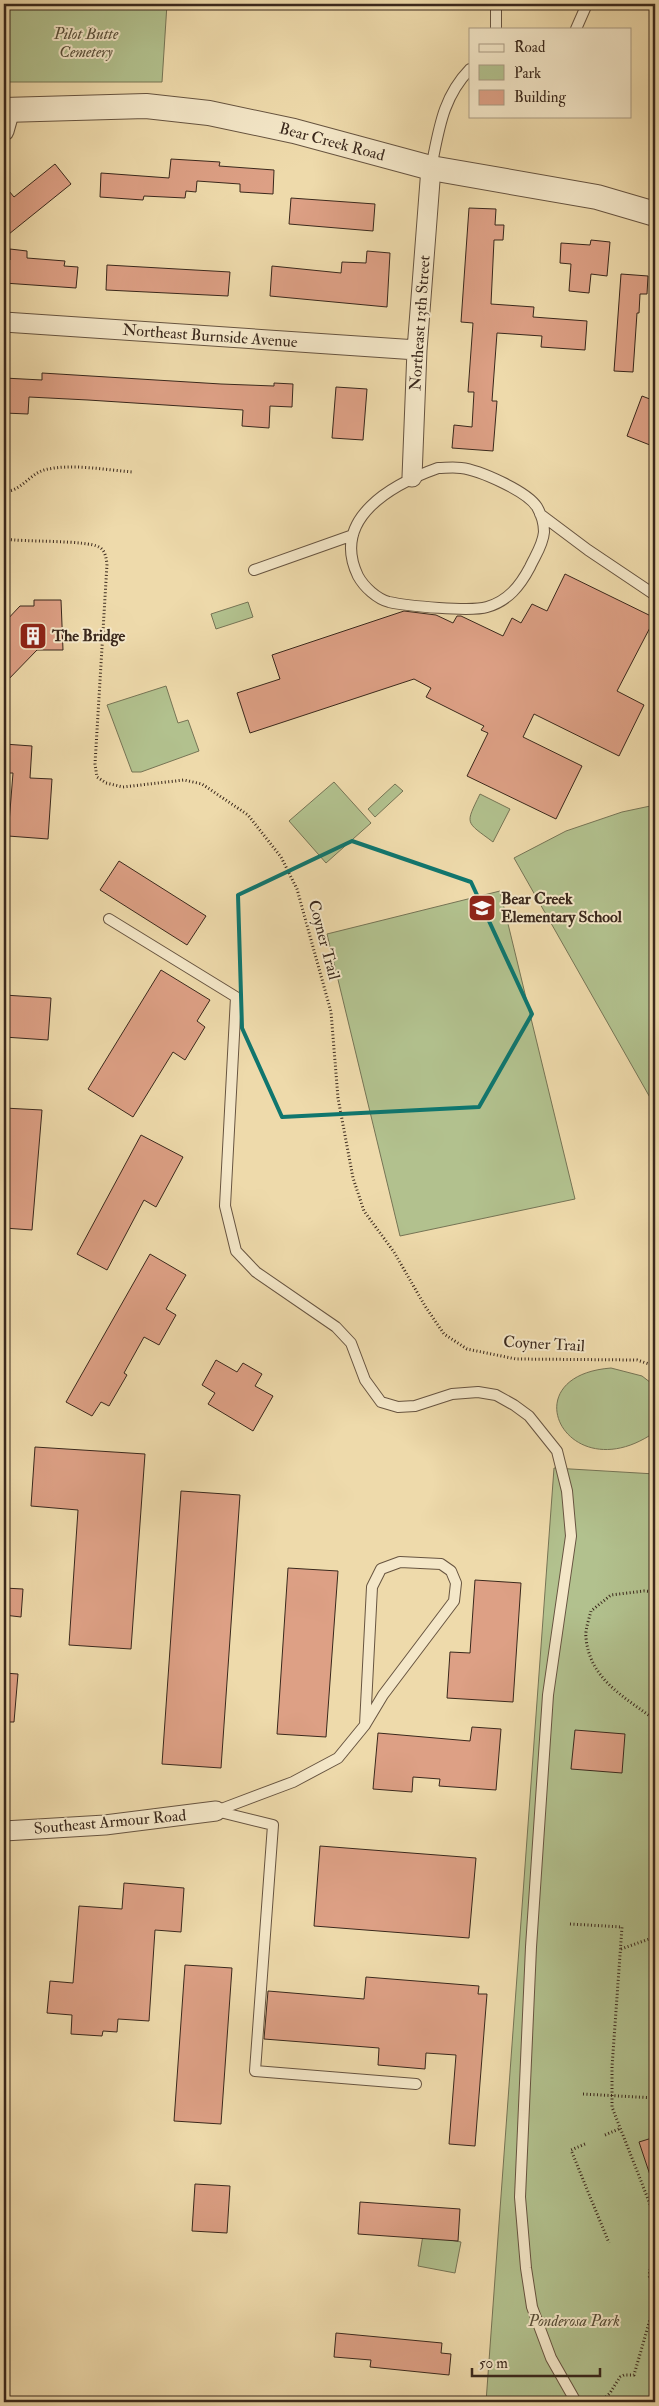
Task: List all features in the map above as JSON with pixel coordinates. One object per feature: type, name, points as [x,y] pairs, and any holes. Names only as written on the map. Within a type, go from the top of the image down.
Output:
[{"type":"street","name":"Bear Creek Road","points":[[6,117],[146,106],[209,113],[294,132],[431,168],[596,197],[655,214]]},
{"type":"street","name":"Northeast 13th Street","points":[[412,477],[417,350],[431,168]]},
{"type":"street","name":"Northeast Burnside Avenue","points":[[4,322],[417,350]]},
{"type":"street","name":"Southeast Armour Road","points":[[4,1832],[105,1825],[216,1811]]},
{"type":"lane","points":[[496,4],[496,28]]},
{"type":"lane","points":[[576,28],[587,4]]},
{"type":"lane","points":[[431,168],[443,110],[457,82],[469,70]]},
{"type":"lane","points":[[438,468],[461,468],[479,472],[526,497],[536,506],[540,514],[544,532],[541,546],[522,581],[513,593],[500,602],[486,608],[471,609],[388,602],[372,593],[360,581],[353,565],[350,548],[353,535],[362,516],[374,504],[412,477],[438,468]]},
{"type":"lane","points":[[540,514],[640,587],[655,595]]},
{"type":"lane","points":[[254,570],[353,535]]},
{"type":"lane","points":[[109,920],[236,997],[225,1206],[236,1251],[256,1272],[336,1327],[351,1343],[365,1380],[382,1402],[398,1407],[416,1406],[452,1394],[478,1392],[496,1395],[529,1416],[557,1451],[567,1491],[571,1536],[548,1695],[531,1947],[520,2197],[526,2268],[532,2307],[551,2358],[576,2402]]},
{"type":"lane","points":[[216,1811],[293,1782],[338,1758],[365,1725],[383,1695],[454,1601],[456,1583],[451,1570],[441,1564],[400,1562],[381,1568],[372,1588],[365,1725]]},
{"type":"lane","points":[[216,1811],[273,1825],[256,2071],[416,2084]]},
{"type":"path","points":[[4,490],[18,487],[28,478],[44,470],[70,468],[132,472]]},
{"type":"path","name":"Coyner Trail","points":[[4,539],[21,542],[89,544],[100,547],[105,554],[107,564],[94,764],[97,777],[106,783],[122,788],[184,780],[202,784],[248,815],[281,857],[297,889],[331,1012],[338,1098],[353,1178],[364,1211],[394,1252],[425,1306],[444,1334],[467,1348],[516,1359],[637,1360],[655,1366]]},
{"type":"path","points":[[655,1592],[644,1591],[612,1595],[591,1611],[586,1637],[595,1670],[604,1682],[655,1720]]},
{"type":"path","points":[[655,1744],[655,1754]]},
{"type":"path","points":[[570,1924],[622,1927],[612,2108],[655,2217]]},
{"type":"path","points":[[621,1949],[655,1937]]},
{"type":"path","points":[[583,2094],[655,2098]]},
{"type":"path","points":[[605,2135],[619,2129]]},
{"type":"path","points":[[585,2144],[571,2150],[609,2243]]},
{"type":"path","points":[[655,2238],[649,2276],[655,2286]]},
{"type":"path","points":[[600,2402],[610,2393],[620,2377],[634,2375],[655,2302]]},
{"type":"highlighted area","points":[[352,841],[471,882],[532,1014],[479,1107],[282,1117],[242,1028],[238,895]]},
{"type":"green space","name":"Pilot Butte Cemetery","points":[[4,4],[167,4],[162,82],[4,82]]},
{"type":"green space","points":[[248,602],[253,617],[216,629],[211,614]]},
{"type":"green space","points":[[166,686],[178,723],[188,720],[199,751],[141,772],[132,772],[107,705]]},
{"type":"green space","points":[[334,782],[371,823],[326,863],[289,821]]},
{"type":"green space","points":[[395,784],[403,791],[375,817],[368,809]]},
{"type":"green space","points":[[480,794],[510,809],[493,842],[470,822],[470,817]]},
{"type":"green space","points":[[655,805],[655,1102],[652,1101],[514,858],[566,831],[622,812]]},
{"type":"green space","points":[[500,891],[575,1199],[400,1236],[327,934]]},
{"type":"green space","points":[[611,1368],[642,1376],[655,1386],[655,1432],[624,1447],[597,1449],[576,1441],[562,1426],[557,1408],[562,1390],[580,1376]]},
{"type":"green space","name":"Ponderosa Park","points":[[554,1468],[655,1474],[655,2402],[486,2402]]},
{"type":"green space","points":[[423,2235],[461,2242],[455,2273],[418,2266]]},
{"type":"building","points":[[171,159],[220,162],[219,166],[274,170],[273,194],[240,192],[240,184],[197,181],[196,192],[186,191],[185,198],[144,196],[143,200],[100,197],[101,173],[169,178]]},
{"type":"building","points":[[55,164],[71,184],[9,234],[4,227],[4,185],[14,197]]},
{"type":"building","points":[[291,198],[375,204],[373,231],[289,224]]},
{"type":"building","points":[[469,208],[496,209],[495,225],[504,225],[503,240],[494,240],[491,304],[534,307],[533,317],[587,321],[585,350],[541,347],[542,336],[497,333],[492,401],[497,401],[493,451],[452,448],[454,425],[472,427],[474,392],[468,392],[473,323],[461,322]]},
{"type":"building","points":[[591,240],[610,242],[607,276],[591,274],[589,293],[569,291],[571,264],[560,263],[561,243],[590,245]]},
{"type":"building","points":[[10,249],[27,251],[27,258],[65,261],[64,266],[78,267],[76,288],[4,283],[4,260],[10,260]]},
{"type":"building","points":[[367,251],[390,253],[387,307],[270,296],[272,266],[341,273],[342,262],[366,263]]},
{"type":"building","points":[[107,265],[230,272],[228,296],[106,290]]},
{"type":"building","points":[[621,274],[648,276],[647,294],[640,294],[639,313],[637,313],[633,372],[614,371]]},
{"type":"building","points":[[42,373],[221,384],[274,386],[274,383],[293,384],[292,407],[270,406],[269,428],[242,426],[243,410],[88,400],[29,397],[28,414],[4,413],[4,378],[42,380]]},
{"type":"building","points":[[336,387],[367,389],[363,440],[332,438]]},
{"type":"building","points":[[642,396],[655,401],[655,447],[627,436]]},
{"type":"building","points":[[565,574],[655,618],[617,691],[644,705],[619,756],[534,714],[523,737],[582,766],[556,819],[467,776],[488,733],[481,730],[484,726],[426,697],[431,688],[414,679],[250,733],[237,693],[280,679],[272,655],[404,611],[436,615],[453,623],[457,616],[461,616],[503,636],[512,618],[521,623],[532,604],[547,611]]},
{"type":"building","name":"The Bridge","points":[[34,600],[61,600],[63,650],[37,650],[4,684],[4,623],[20,606],[34,606]]},
{"type":"building","points":[[4,744],[32,746],[30,778],[52,779],[48,839],[8,836],[13,773],[4,773]]},
{"type":"building","points":[[119,861],[206,916],[187,945],[100,890]]},
{"type":"building","points":[[161,970],[210,1000],[197,1021],[205,1027],[185,1060],[173,1052],[133,1117],[88,1089]]},
{"type":"building","points":[[4,995],[51,998],[48,1040],[4,1037]]},
{"type":"building","points":[[4,1108],[42,1110],[32,1230],[4,1228]]},
{"type":"building","points":[[141,1135],[183,1157],[156,1207],[144,1200],[107,1270],[77,1254]]},
{"type":"building","points":[[150,1254],[186,1275],[166,1309],[176,1315],[159,1345],[144,1337],[124,1373],[127,1375],[109,1406],[101,1402],[92,1416],[66,1402]]},
{"type":"building","points":[[216,1360],[237,1372],[243,1363],[262,1374],[255,1386],[273,1396],[253,1431],[208,1404],[215,1393],[202,1385]]},
{"type":"building","points":[[35,1447],[145,1454],[131,1649],[69,1645],[78,1510],[31,1506]]},
{"type":"building","points":[[181,1491],[240,1495],[221,1768],[162,1764]]},
{"type":"building","points":[[288,1568],[338,1571],[326,1737],[277,1734]]},
{"type":"building","points":[[475,1580],[521,1583],[513,1702],[447,1698],[450,1652],[470,1653]]},
{"type":"building","points":[[4,1588],[23,1589],[21,1617],[4,1615]]},
{"type":"building","points":[[4,1673],[18,1674],[14,1722],[4,1722]]},
{"type":"building","points":[[472,1727],[501,1729],[496,1790],[439,1786],[440,1779],[413,1777],[412,1792],[373,1789],[378,1733],[470,1741]]},
{"type":"building","points":[[575,1730],[625,1734],[622,1773],[571,1769]]},
{"type":"building","points":[[320,1846],[476,1858],[469,1938],[314,1926]]},
{"type":"building","points":[[124,1883],[184,1888],[181,1932],[155,1930],[149,2021],[118,2019],[117,2032],[103,2031],[102,2036],[71,2034],[72,2015],[47,2013],[50,1981],[73,1983],[79,1906],[122,1909]]},
{"type":"building","points":[[185,1965],[232,1968],[221,2124],[174,2121]]},
{"type":"building","points":[[366,1977],[479,1986],[478,1994],[487,1994],[475,2146],[449,2144],[456,2055],[426,2053],[425,2069],[378,2065],[379,2048],[264,2039],[268,1991],[364,1999]]},
{"type":"building","points":[[652,2138],[655,2148],[655,2183],[653,2184],[639,2142]]},
{"type":"building","points":[[195,2184],[230,2186],[227,2233],[192,2231]]},
{"type":"building","points":[[360,2202],[460,2209],[458,2241],[358,2234]]},
{"type":"building","points":[[336,2333],[442,2343],[441,2353],[451,2354],[449,2375],[370,2367],[371,2360],[334,2357]]},
{"type":"place","name":"The Bridge","points":[[33,636]]},
{"type":"place","name":"Bear Creek Elementary School","points":[[482,908]]}]
